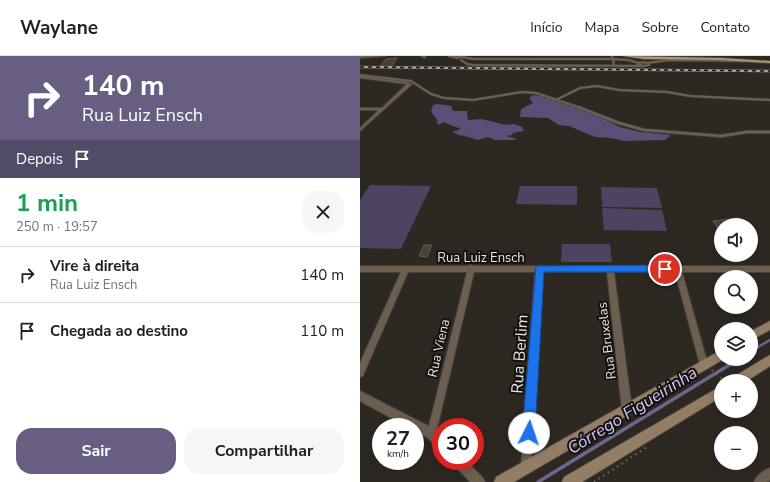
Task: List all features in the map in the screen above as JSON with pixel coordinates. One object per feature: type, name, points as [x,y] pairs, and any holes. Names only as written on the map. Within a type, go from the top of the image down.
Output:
[{"type":"main road","points":[[625,56],[639,61],[770,62]]},
{"type":"main road","points":[[758,332],[770,325]]},
{"type":"main road","points":[[501,482],[526,466],[627,410],[714,359]]},
{"type":"main road","points":[[748,374],[770,360]]},
{"type":"main road","points":[[569,482],[714,395]]},
{"type":"street","points":[[360,57],[383,56]]},
{"type":"street","points":[[360,76],[409,83],[409,85],[360,130]]},
{"type":"street","points":[[360,109],[383,109]]},
{"type":"street","name":"Rua Viena","points":[[436,418],[471,268]]},
{"type":"street","points":[[678,268],[705,364]]},
{"type":"street","name":"Rua Luiz Ensch","points":[[360,269],[770,269]]},
{"type":"street","name":"Rua Berlim","points":[[526,466],[539,269]]},
{"type":"street","points":[[360,374],[405,270]]},
{"type":"street","name":"Rua Bruxelas","points":[[610,270],[627,410]]},
{"type":"street","points":[[360,396],[432,434]]},
{"type":"street","points":[[467,470],[479,482]]},
{"type":"street","points":[[759,482],[770,473]]},
{"type":"lane","points":[[448,56],[467,61],[473,58]]},
{"type":"lane","points":[[456,56],[466,64],[474,65],[643,66],[649,65],[647,61]]},
{"type":"lane","points":[[461,59],[470,56],[473,58],[613,59],[639,61],[639,64],[643,66]]},
{"type":"lane","points":[[612,56],[614,66]]},
{"type":"lane","points":[[360,76],[411,81],[432,94],[444,98],[485,99],[522,92],[536,93],[558,99],[619,123],[644,130],[721,136],[746,132],[770,132]]},
{"type":"lane","points":[[558,99],[583,88],[598,86],[624,91],[667,92],[690,96],[770,100]]},
{"type":"path","points":[[705,364],[716,374]]},
{"type":"shaded area","points":[[534,95],[551,98],[601,117],[620,127],[640,132],[671,135],[665,140],[624,141],[595,137],[569,126],[559,125],[548,118],[520,117],[521,109],[533,103],[529,98]]},
{"type":"shaded area","points":[[438,104],[451,106],[453,111],[467,111],[468,120],[482,119],[506,125],[514,124],[522,127],[524,131],[506,136],[517,140],[495,140],[488,137],[478,140],[464,136],[466,135],[461,136],[452,132],[461,129],[443,122],[439,125],[436,122],[438,121],[431,112],[433,105]]},
{"type":"shaded area","points":[[370,185],[431,186],[401,249],[360,248],[360,200]]},
{"type":"shaded area","points":[[520,186],[577,186],[577,205],[516,204]]},
{"type":"shaded area","points":[[601,187],[657,188],[662,208],[602,207]]},
{"type":"shaded area","points":[[602,208],[662,210],[667,231],[604,230]]},
{"type":"shaded area","points":[[562,244],[610,244],[612,262],[561,262]]},
{"type":"building","points":[[397,58],[391,67],[380,67],[386,59]]},
{"type":"building","points":[[424,245],[432,245],[427,257],[419,256]]},
{"type":"waterway","name":"Córrego Figueirinha","points":[[758,347],[770,340]]},
{"type":"waterway","name":"Córrego Figueirinha","points":[[538,482],[728,366]]},
{"type":"railway","points":[[360,67],[770,71]]},
{"type":"route","points":[[529,433],[539,269],[665,269]]}]
